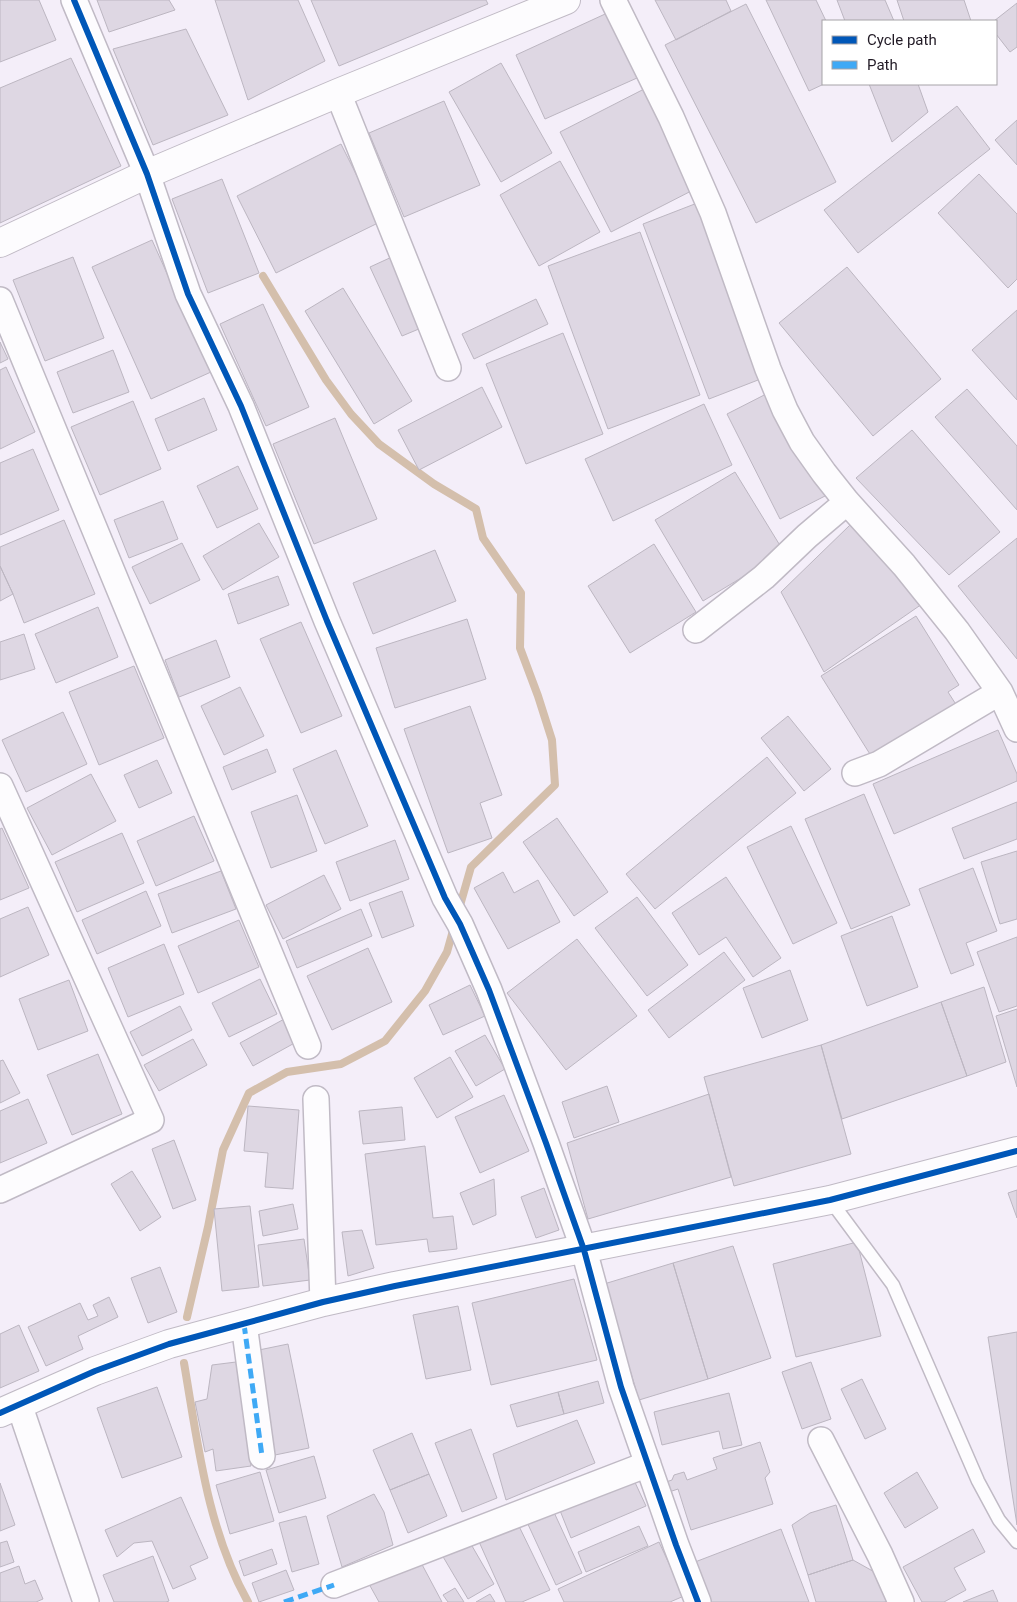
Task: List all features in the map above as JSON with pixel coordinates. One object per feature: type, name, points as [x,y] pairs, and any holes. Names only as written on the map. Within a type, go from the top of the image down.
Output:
[{"type":"street","points":[[74,0],[147,174],[188,294],[241,406],[328,621],[445,898],[460,924],[490,990],[584,1250],[621,1387],[698,1602]]},
{"type":"street","points":[[0,243],[147,174],[338,93],[566,0]]},
{"type":"street","points":[[613,0],[671,117],[713,214],[768,370],[802,442],[847,502],[904,565],[945,616],[1000,692],[1017,729]]},
{"type":"street","points":[[338,93],[448,368]]},
{"type":"street","points":[[0,300],[308,1046]]},
{"type":"street","points":[[696,630],[764,577],[807,536],[847,502]]},
{"type":"street","points":[[855,773],[879,764],[1000,692]]},
{"type":"street","points":[[0,786],[151,1120],[0,1190]]},
{"type":"street","points":[[316,1099],[324,1302]]},
{"type":"street","points":[[86,1602],[10,1409],[95,1371],[169,1344],[324,1302],[830,1200],[1017,1151]]},
{"type":"street","points":[[244,1324],[262,1456]]},
{"type":"street","points":[[821,1440],[880,1555],[901,1602]]},
{"type":"street","points":[[334,1585],[648,1464]]},
{"type":"lane","points":[[830,1200],[893,1285],[978,1481],[999,1520],[1017,1542]]},
{"type":"building","points":[[0,0],[39,0],[56,40],[0,62]]},
{"type":"building","points":[[97,0],[169,0],[175,10],[109,32]]},
{"type":"building","points":[[215,0],[298,0],[325,61],[248,100]]},
{"type":"building","points":[[311,0],[486,0],[488,4],[339,66]]},
{"type":"building","points":[[655,0],[726,0],[731,11],[676,40]]},
{"type":"building","points":[[766,0],[816,0],[826,20],[822,20],[822,85],[809,91]]},
{"type":"building","points":[[837,0],[885,0],[894,20],[845,20]]},
{"type":"building","points":[[897,0],[964,0],[971,20],[904,20]]},
{"type":"building","points":[[1017,3],[1017,47],[1010,52],[997,35],[997,20],[995,20]]},
{"type":"building","points":[[746,4],[836,182],[756,223],[665,45]]},
{"type":"building","points":[[616,9],[646,74],[545,119],[516,55]]},
{"type":"building","points":[[186,29],[228,115],[153,145],[113,49]]},
{"type":"building","points":[[71,58],[121,166],[0,223],[0,88]]},
{"type":"building","points":[[501,63],[552,153],[501,182],[449,92]]},
{"type":"building","points":[[869,85],[918,85],[928,112],[892,142]]},
{"type":"building","points":[[650,86],[701,186],[611,232],[560,132]]},
{"type":"building","points":[[444,101],[480,185],[404,217],[369,133]]},
{"type":"building","points":[[957,106],[990,149],[858,253],[824,210]]},
{"type":"building","points":[[1017,120],[1017,165],[995,140]]},
{"type":"building","points":[[341,144],[380,222],[276,273],[237,196]]},
{"type":"building","points":[[560,161],[600,232],[539,266],[500,195]]},
{"type":"building","points":[[979,174],[1017,214],[1017,279],[1008,288],[938,213]]},
{"type":"building","points":[[222,179],[259,273],[208,293],[172,199]]},
{"type":"building","points":[[705,200],[771,375],[709,399],[643,224]]},
{"type":"building","points":[[640,232],[700,395],[608,429],[548,266]]},
{"type":"building","points":[[152,240],[211,372],[151,399],[92,267]]},
{"type":"building","points":[[394,256],[426,326],[402,336],[370,267]]},
{"type":"building","points":[[73,257],[104,338],[45,361],[13,280]]},
{"type":"building","points":[[847,267],[941,379],[873,436],[779,323]]},
{"type":"building","points":[[343,288],[412,401],[374,424],[305,311]]},
{"type":"building","points":[[536,299],[548,324],[474,359],[462,334]]},
{"type":"building","points":[[263,304],[309,407],[266,426],[220,324]]},
{"type":"building","points":[[1017,310],[1017,400],[972,350]]},
{"type":"building","points":[[563,333],[603,434],[526,464],[486,364]]},
{"type":"building","points":[[0,342],[8,359],[0,363]]},
{"type":"building","points":[[113,350],[129,392],[73,413],[57,372]]},
{"type":"building","points":[[6,367],[35,432],[0,449],[0,370]]},
{"type":"building","points":[[482,387],[502,427],[419,470],[398,430]]},
{"type":"building","points":[[967,389],[1017,446],[1017,510],[935,417]]},
{"type":"building","points":[[774,390],[827,495],[780,519],[727,414]]},
{"type":"building","points":[[204,398],[217,430],[168,451],[155,419]]},
{"type":"building","points":[[133,401],[161,469],[100,495],[71,427]]},
{"type":"building","points":[[704,404],[732,465],[613,521],[585,459]]},
{"type":"building","points":[[335,418],[377,519],[314,544],[273,444]]},
{"type":"building","points":[[912,430],[1000,532],[949,575],[856,478]]},
{"type":"building","points":[[33,449],[59,510],[0,535],[0,463]]},
{"type":"building","points":[[238,466],[258,509],[217,528],[197,486]]},
{"type":"building","points":[[735,472],[784,552],[703,601],[655,520]]},
{"type":"building","points":[[163,501],[178,539],[129,558],[114,520]]},
{"type":"building","points":[[64,520],[95,594],[24,623],[0,566],[0,547]]},
{"type":"building","points":[[259,523],[279,557],[223,590],[203,556]]},
{"type":"building","points":[[850,525],[922,604],[824,672],[781,592]]},
{"type":"building","points":[[1017,538],[1017,659],[958,586]]},
{"type":"building","points":[[182,543],[200,580],[150,604],[132,567]]},
{"type":"building","points":[[654,544],[696,612],[630,653],[588,586]]},
{"type":"building","points":[[435,550],[456,601],[373,634],[353,583]]},
{"type":"building","points":[[0,566],[13,594],[0,601]]},
{"type":"building","points":[[278,576],[289,605],[238,624],[228,594]]},
{"type":"building","points":[[98,607],[118,657],[56,683],[35,634]]},
{"type":"building","points":[[916,616],[959,685],[948,692],[957,706],[873,759],[821,676]]},
{"type":"building","points":[[467,619],[486,679],[395,708],[376,648]]},
{"type":"building","points":[[301,622],[342,716],[301,733],[260,639]]},
{"type":"building","points":[[24,634],[35,669],[0,680],[0,642]]},
{"type":"building","points":[[216,640],[230,677],[179,697],[165,660]]},
{"type":"building","points":[[134,666],[164,738],[99,765],[69,692]]},
{"type":"building","points":[[240,687],[264,736],[224,755],[201,706]]},
{"type":"building","points":[[470,706],[502,795],[480,803],[492,838],[448,853],[404,729]]},
{"type":"building","points":[[63,712],[87,764],[26,792],[2,740]]},
{"type":"building","points":[[788,716],[831,769],[804,791],[761,738]]},
{"type":"building","points":[[998,730],[1017,774],[1017,781],[894,834],[873,784]]},
{"type":"building","points":[[267,749],[276,772],[232,790],[223,767]]},
{"type":"building","points":[[336,750],[368,826],[325,844],[293,769]]},
{"type":"building","points":[[767,757],[796,793],[655,909],[626,874]]},
{"type":"building","points":[[157,760],[172,793],[139,808],[124,775]]},
{"type":"building","points":[[91,774],[116,821],[52,855],[27,808]]},
{"type":"building","points":[[864,794],[910,905],[851,929],[805,819]]},
{"type":"building","points":[[297,795],[317,851],[271,868],[251,812]]},
{"type":"building","points":[[1017,802],[1017,839],[964,859],[952,828]]},
{"type":"building","points":[[194,816],[214,861],[156,886],[137,841]]},
{"type":"building","points":[[557,818],[608,892],[574,916],[523,842]]},
{"type":"building","points":[[791,826],[837,923],[793,944],[747,847]]},
{"type":"building","points":[[2,828],[29,888],[0,900],[0,829]]},
{"type":"building","points":[[122,833],[144,883],[77,912],[55,862]]},
{"type":"building","points":[[395,840],[409,879],[350,901],[336,862]]},
{"type":"building","points":[[1017,851],[1017,919],[1000,924],[981,862]]},
{"type":"building","points":[[973,868],[997,931],[966,943],[974,965],[951,974],[919,889]]},
{"type":"building","points":[[221,871],[236,909],[172,933],[158,894]]},
{"type":"building","points":[[503,872],[514,893],[538,880],[560,922],[508,949],[474,888]]},
{"type":"building","points":[[324,875],[341,909],[283,939],[266,905]]},
{"type":"building","points":[[726,877],[781,958],[753,977],[726,937],[699,955],[672,913]]},
{"type":"building","points":[[146,891],[161,926],[97,954],[82,920]]},
{"type":"building","points":[[402,891],[414,926],[382,938],[369,903]]},
{"type":"building","points":[[637,897],[688,965],[647,996],[595,928]]},
{"type":"building","points":[[28,907],[49,955],[0,977],[0,919]]},
{"type":"building","points":[[361,909],[372,936],[297,968],[286,941]]},
{"type":"building","points":[[892,916],[918,987],[867,1006],[841,936]]},
{"type":"building","points":[[239,920],[259,967],[198,993],[178,946]]},
{"type":"building","points":[[1017,937],[1017,1006],[999,1012],[977,952]]},
{"type":"building","points":[[577,939],[637,1016],[566,1070],[507,993]]},
{"type":"building","points":[[164,944],[184,994],[128,1017],[108,968]]},
{"type":"building","points":[[368,948],[392,1002],[332,1030],[307,976]]},
{"type":"building","points":[[724,952],[745,980],[669,1038],[648,1010]]},
{"type":"building","points":[[790,970],[808,1020],[762,1038],[743,988]]},
{"type":"building","points":[[260,979],[277,1014],[229,1037],[212,1003]]},
{"type":"building","points":[[69,980],[88,1031],[38,1050],[19,999]]},
{"type":"building","points":[[470,985],[485,1016],[443,1035],[429,1005]]},
{"type":"building","points":[[984,987],[1006,1062],[967,1076],[941,1002]]},
{"type":"building","points":[[941,1002],[967,1076],[842,1119],[821,1045]]},
{"type":"building","points":[[180,1006],[192,1030],[142,1056],[130,1032]]},
{"type":"building","points":[[1017,1009],[1017,1087],[996,1016]]},
{"type":"building","points":[[288,1017],[300,1040],[253,1066],[240,1043]]},
{"type":"building","points":[[485,1035],[505,1069],[476,1086],[455,1051]]},
{"type":"building","points":[[193,1039],[207,1065],[159,1091],[144,1065]]},
{"type":"building","points":[[821,1045],[851,1154],[734,1186],[704,1077]]},
{"type":"building","points":[[98,1054],[122,1114],[72,1135],[47,1075]]},
{"type":"building","points":[[450,1057],[473,1097],[437,1118],[414,1078]]},
{"type":"building","points":[[3,1060],[20,1093],[0,1103],[0,1061]]},
{"type":"building","points":[[607,1086],[619,1122],[574,1138],[562,1102]]},
{"type":"building","points":[[709,1094],[731,1177],[588,1219],[567,1143]]},
{"type":"building","points":[[504,1095],[529,1151],[480,1173],[455,1117]]},
{"type":"building","points":[[28,1099],[47,1143],[0,1163],[0,1111]]},
{"type":"building","points":[[248,1106],[299,1110],[293,1189],[265,1187],[268,1153],[244,1151]]},
{"type":"building","points":[[402,1107],[405,1140],[363,1144],[359,1111]]},
{"type":"building","points":[[174,1140],[196,1200],[173,1209],[152,1149]]},
{"type":"building","points":[[425,1146],[433,1218],[453,1216],[457,1249],[429,1252],[427,1239],[376,1245],[365,1154]]},
{"type":"building","points":[[132,1171],[161,1217],[140,1231],[111,1184]]},
{"type":"building","points":[[494,1179],[496,1215],[473,1225],[460,1193]]},
{"type":"building","points":[[544,1188],[559,1230],[536,1238],[521,1197]]},
{"type":"building","points":[[1017,1190],[1017,1218],[1008,1193]]},
{"type":"building","points":[[293,1204],[298,1229],[263,1236],[259,1211]]},
{"type":"building","points":[[250,1206],[259,1287],[222,1291],[214,1209]]},
{"type":"building","points":[[362,1230],[374,1268],[348,1276],[342,1232]]},
{"type":"building","points":[[304,1239],[310,1280],[263,1286],[258,1245]]},
{"type":"building","points":[[857,1242],[881,1336],[796,1357],[773,1264]]},
{"type":"building","points":[[733,1246],[771,1358],[708,1379],[673,1263]]},
{"type":"building","points":[[673,1263],[708,1379],[639,1400],[604,1284]]},
{"type":"building","points":[[160,1267],[177,1312],[148,1323],[131,1278]]},
{"type":"building","points":[[574,1279],[597,1360],[491,1385],[472,1303]]},
{"type":"building","points":[[109,1297],[118,1317],[78,1336],[83,1349],[46,1366],[28,1327],[80,1303],[88,1320],[98,1316],[93,1305]]},
{"type":"building","points":[[458,1306],[471,1370],[426,1379],[413,1315]]},
{"type":"building","points":[[19,1325],[39,1371],[0,1388],[0,1334]]},
{"type":"building","points":[[1017,1332],[1017,1525],[988,1337]]},
{"type":"building","points":[[288,1344],[309,1448],[275,1455],[254,1351]]},
{"type":"building","points":[[236,1362],[251,1466],[216,1471],[213,1449],[205,1452],[195,1402],[207,1399],[212,1365]]},
{"type":"building","points":[[811,1362],[831,1419],[802,1429],[782,1372]]},
{"type":"building","points":[[862,1379],[886,1429],[865,1439],[841,1389]]},
{"type":"building","points":[[598,1381],[604,1403],[564,1414],[558,1392]]},
{"type":"building","points":[[157,1387],[182,1457],[122,1478],[97,1408]]},
{"type":"building","points":[[558,1392],[564,1414],[517,1427],[510,1405]]},
{"type":"building","points":[[729,1393],[742,1445],[723,1449],[719,1431],[662,1445],[654,1412]]},
{"type":"building","points":[[577,1420],[595,1463],[506,1500],[493,1454]]},
{"type":"building","points":[[471,1429],[497,1498],[462,1512],[435,1443]]},
{"type":"building","points":[[412,1433],[429,1474],[390,1490],[373,1450]]},
{"type":"building","points":[[760,1442],[770,1472],[765,1478],[773,1504],[691,1530],[678,1489],[669,1492],[666,1482],[672,1480],[674,1475],[684,1472],[687,1480],[717,1469],[713,1458]]},
{"type":"building","points":[[314,1456],[326,1498],[279,1513],[266,1470]]},
{"type":"building","points":[[260,1472],[274,1521],[230,1534],[216,1485]]},
{"type":"building","points":[[917,1472],[938,1508],[905,1528],[884,1493]]},
{"type":"building","points":[[429,1474],[447,1516],[408,1533],[390,1490]]},
{"type":"building","points":[[632,1476],[646,1506],[571,1538],[559,1508]]},
{"type":"building","points":[[0,1483],[15,1525],[0,1531]]},
{"type":"building","points":[[374,1494],[384,1512],[393,1545],[342,1567],[327,1516]]},
{"type":"building","points":[[181,1497],[208,1558],[190,1566],[196,1579],[173,1589],[152,1541],[134,1543],[117,1557],[105,1530]]},
{"type":"building","points":[[836,1505],[853,1560],[808,1575],[792,1525],[810,1513]]},
{"type":"building","points":[[552,1508],[582,1573],[556,1585],[526,1520]]},
{"type":"building","points":[[306,1516],[319,1564],[292,1572],[279,1523]]},
{"type":"building","points":[[516,1520],[550,1590],[522,1602],[506,1602],[476,1535]]},
{"type":"building","points":[[639,1526],[648,1546],[586,1572],[578,1552]]},
{"type":"building","points":[[781,1529],[809,1602],[710,1602],[695,1562]]},
{"type":"building","points":[[973,1529],[985,1552],[954,1568],[966,1590],[944,1602],[922,1602],[903,1567]]},
{"type":"building","points":[[468,1539],[494,1584],[468,1599],[442,1555]]},
{"type":"building","points":[[7,1541],[14,1562],[0,1567],[0,1543]]},
{"type":"building","points":[[659,1542],[684,1596],[670,1602],[564,1602],[558,1589]]},
{"type":"building","points":[[272,1549],[277,1564],[244,1576],[239,1561]]},
{"type":"building","points":[[153,1556],[169,1601],[114,1602],[103,1575]]},
{"type":"building","points":[[418,1557],[442,1602],[379,1602],[369,1584]]},
{"type":"building","points":[[853,1560],[878,1574],[888,1601],[816,1602],[808,1575]]},
{"type":"building","points":[[19,1566],[25,1584],[35,1580],[43,1599],[36,1602],[0,1602],[0,1573]]},
{"type":"building","points":[[286,1570],[294,1590],[259,1602],[252,1583]]},
{"type":"building","points":[[455,1588],[464,1602],[448,1602],[443,1595]]},
{"type":"building","points":[[993,1590],[998,1602],[963,1602]]},
{"type":"building","points":[[490,1594],[495,1602],[476,1602]]},
{"type":"waterway","points":[[263,276],[326,380],[351,414],[379,444],[434,484],[476,509],[483,538],[521,593],[520,648],[552,740],[555,785],[471,867],[459,909]]},
{"type":"waterway","points":[[187,1317],[208,1227],[223,1150],[249,1093],[287,1072],[341,1064],[385,1041],[425,991],[447,952],[454,927]]},
{"type":"waterway","points":[[184,1363],[213,1516],[234,1574],[248,1602]]},
{"type":"marked path","points":[[244,1324],[262,1456]]},
{"type":"marked path","points":[[284,1602],[334,1585]]},
{"type":"cycle path","points":[[74,0],[147,174],[188,294],[241,406],[327,621],[445,898],[460,924],[489,990],[584,1250],[621,1387],[698,1602]]},
{"type":"cycle path","points":[[0,1413],[95,1371],[169,1344],[323,1302],[830,1200],[1017,1151]]}]
